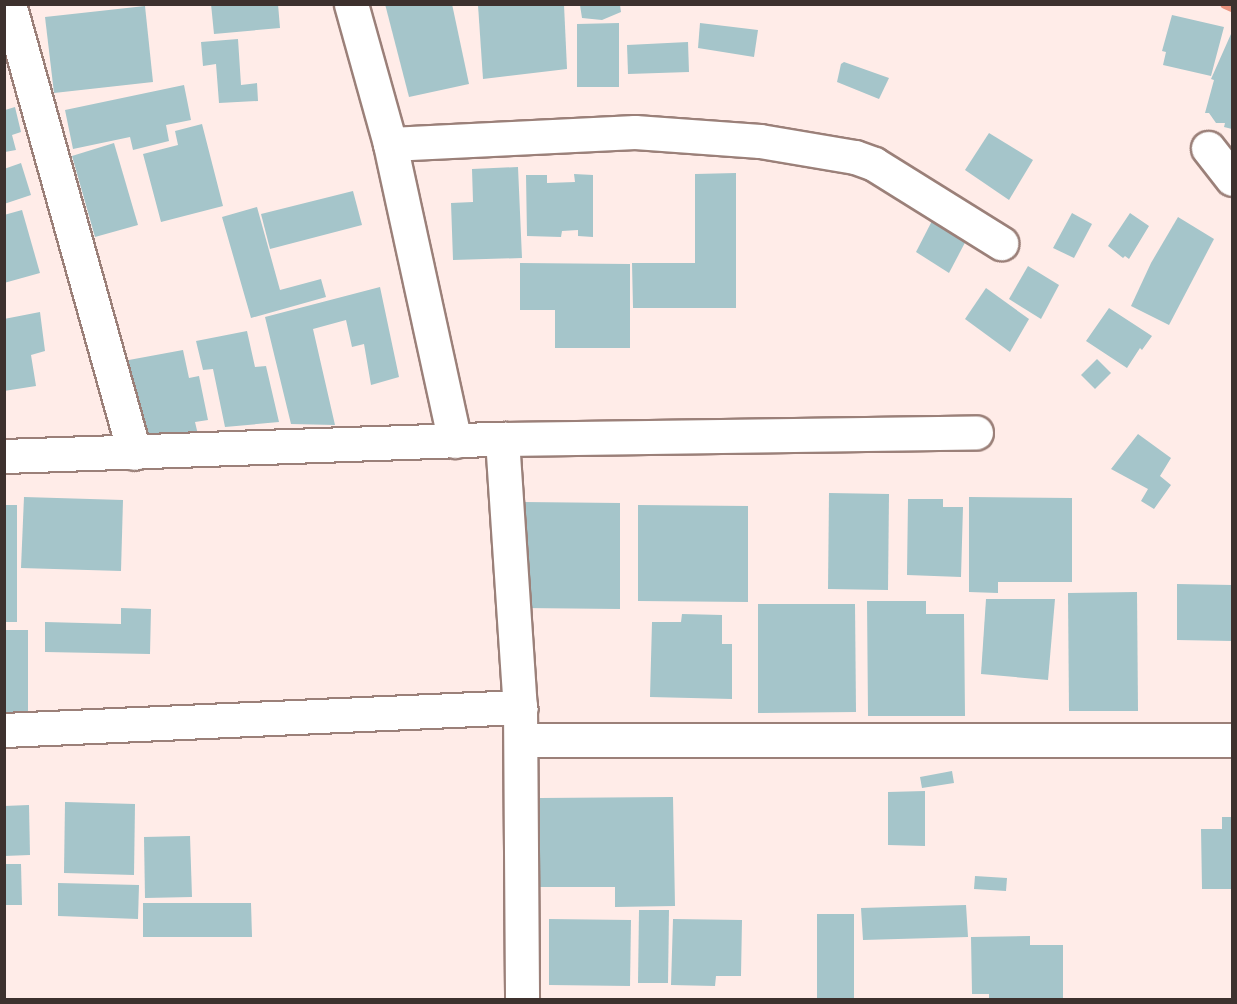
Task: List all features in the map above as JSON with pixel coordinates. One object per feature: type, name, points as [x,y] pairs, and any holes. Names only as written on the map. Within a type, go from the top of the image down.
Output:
[{"type":"street","points":[[9,4],[134,453]]},
{"type":"street","points":[[351,4],[390,144],[455,441]]},
{"type":"street","points":[[390,144],[635,132],[760,141],[864,160],[1001,243]]},
{"type":"street","points":[[1208,148],[1233,179]]},
{"type":"street","points":[[4,456],[502,439],[976,432]]},
{"type":"street","points":[[502,439],[520,707],[522,999]]},
{"type":"street","points":[[4,730],[520,707]]},
{"type":"street","points":[[520,740],[1233,740]]},
{"type":"building","points":[[211,4],[278,4],[280,28],[214,34]]},
{"type":"building","points":[[385,4],[452,4],[469,84],[409,97]]},
{"type":"building","points":[[478,5],[564,5],[567,69],[483,79]]},
{"type":"building","points":[[580,5],[620,5],[621,12],[602,20],[582,18]]},
{"type":"building","points":[[145,6],[153,82],[54,93],[45,17]]},
{"type":"building","points":[[1172,15],[1224,27],[1211,76],[1163,65],[1166,52],[1162,51]]},
{"type":"building","points":[[619,23],[619,87],[577,87],[577,24]]},
{"type":"building","points":[[700,23],[758,30],[754,57],[698,48]]},
{"type":"building","points":[[1231,34],[1232,129],[1224,127],[1225,123],[1216,123],[1209,113],[1205,113],[1214,80],[1211,79]]},
{"type":"building","points":[[238,39],[241,85],[257,83],[258,101],[219,103],[216,64],[203,66],[201,42]]},
{"type":"building","points":[[688,42],[689,72],[628,74],[627,45]]},
{"type":"building","points":[[844,62],[889,78],[879,99],[837,82],[841,64]]},
{"type":"building","points":[[184,85],[191,120],[166,125],[169,141],[133,150],[130,137],[73,149],[65,110]]},
{"type":"building","points":[[15,107],[21,132],[12,135],[16,150],[5,152],[5,110]]},
{"type":"building","points":[[202,124],[223,206],[161,222],[143,154],[178,145],[175,131]]},
{"type":"building","points":[[989,133],[1033,160],[1009,200],[965,170]]},
{"type":"building","points":[[114,143],[138,225],[95,237],[72,156]]},
{"type":"building","points":[[21,163],[31,195],[4,204],[4,169]]},
{"type":"building","points":[[518,167],[522,258],[453,260],[451,203],[473,202],[472,169]]},
{"type":"building","points":[[736,173],[736,308],[633,308],[632,263],[695,263],[695,174]]},
{"type":"building","points":[[574,174],[593,175],[593,237],[578,236],[578,230],[562,231],[561,237],[527,236],[526,175],[547,175],[547,183],[575,182]]},
{"type":"building","points":[[353,191],[362,225],[270,249],[261,214]]},
{"type":"building","points":[[257,207],[280,290],[321,279],[326,297],[251,318],[222,217]]},
{"type":"building","points":[[22,210],[40,273],[4,283],[4,215]]},
{"type":"building","points":[[1072,213],[1092,224],[1074,258],[1053,248]]},
{"type":"building","points":[[1130,213],[1149,226],[1129,259],[1125,256],[1123,258],[1108,246]]},
{"type":"building","points":[[934,217],[969,235],[949,273],[916,252]]},
{"type":"building","points":[[1178,217],[1214,239],[1169,325],[1131,306],[1151,263]]},
{"type":"building","points":[[520,263],[630,264],[630,348],[555,348],[555,310],[520,310]]},
{"type":"building","points":[[1028,266],[1059,285],[1041,319],[1009,299]]},
{"type":"building","points":[[380,287],[399,377],[371,385],[364,344],[352,347],[346,320],[313,329],[335,425],[291,424],[265,317]]},
{"type":"building","points":[[986,288],[1029,319],[1010,352],[965,319]]},
{"type":"building","points":[[1109,308],[1152,336],[1142,350],[1140,348],[1127,368],[1086,341]]},
{"type":"building","points":[[40,312],[45,351],[31,355],[36,386],[4,391],[4,319]]},
{"type":"building","points":[[247,331],[255,367],[266,366],[279,422],[225,427],[213,369],[203,370],[196,341]]},
{"type":"building","points":[[183,350],[189,378],[199,376],[208,420],[195,422],[200,443],[137,449],[118,362]]},
{"type":"building","points":[[1097,359],[1111,373],[1095,389],[1081,375]]},
{"type":"building","points":[[1138,434],[1171,458],[1160,476],[1171,485],[1154,509],[1141,501],[1148,489],[1111,469]]},
{"type":"building","points":[[829,493],[889,494],[888,590],[828,589]]},
{"type":"building","points":[[24,497],[123,500],[121,571],[21,568]]},
{"type":"building","points":[[969,497],[1072,498],[1072,582],[998,582],[998,593],[969,592]]},
{"type":"building","points":[[908,499],[943,499],[943,507],[963,507],[961,577],[907,575]]},
{"type":"building","points":[[523,502],[620,503],[620,609],[523,608]]},
{"type":"building","points":[[4,505],[17,505],[17,622],[4,622]]},
{"type":"building","points":[[638,505],[748,506],[748,602],[638,601]]},
{"type":"building","points":[[1177,584],[1232,585],[1232,641],[1177,640]]},
{"type":"building","points":[[1137,592],[1138,711],[1069,711],[1068,593]]},
{"type":"building","points":[[986,599],[1055,599],[1048,680],[981,674]]},
{"type":"building","points":[[867,601],[926,601],[926,614],[964,614],[965,716],[868,716]]},
{"type":"building","points":[[758,604],[855,604],[856,712],[758,713]]},
{"type":"building","points":[[121,608],[151,609],[150,654],[45,652],[45,622],[121,624]]},
{"type":"building","points":[[682,614],[722,615],[722,644],[732,644],[732,699],[650,697],[652,622],[681,622]]},
{"type":"building","points":[[4,630],[28,630],[28,720],[4,720]]},
{"type":"building","points":[[952,771],[954,783],[922,788],[920,777]]},
{"type":"building","points":[[925,791],[925,846],[888,845],[888,792]]},
{"type":"building","points":[[673,797],[675,906],[615,907],[615,887],[539,887],[540,798]]},
{"type":"building","points":[[65,802],[135,804],[134,875],[64,873]]},
{"type":"building","points":[[29,805],[30,855],[4,856],[4,806]]},
{"type":"building","points":[[1222,817],[1232,817],[1232,889],[1202,889],[1201,829],[1222,829]]},
{"type":"building","points":[[190,836],[192,897],[145,898],[144,837]]},
{"type":"building","points":[[5,864],[21,864],[22,905],[5,905]]},
{"type":"building","points":[[975,876],[1007,878],[1006,891],[974,889]]},
{"type":"building","points":[[58,883],[139,885],[138,919],[58,916]]},
{"type":"building","points":[[143,903],[251,903],[252,937],[143,937]]},
{"type":"building","points":[[966,905],[968,937],[863,940],[861,908]]},
{"type":"building","points":[[639,910],[669,910],[668,983],[638,983]]},
{"type":"building","points":[[817,914],[854,914],[854,1000],[817,1000]]},
{"type":"building","points":[[549,919],[631,920],[630,986],[549,985]]},
{"type":"building","points":[[673,919],[742,920],[741,976],[716,976],[715,986],[671,985]]},
{"type":"building","points":[[1030,936],[1030,945],[1063,945],[1063,1000],[989,1000],[989,994],[972,994],[971,937]]},
{"type":"waterway","points":[[1225,4],[1232,7]]}]
